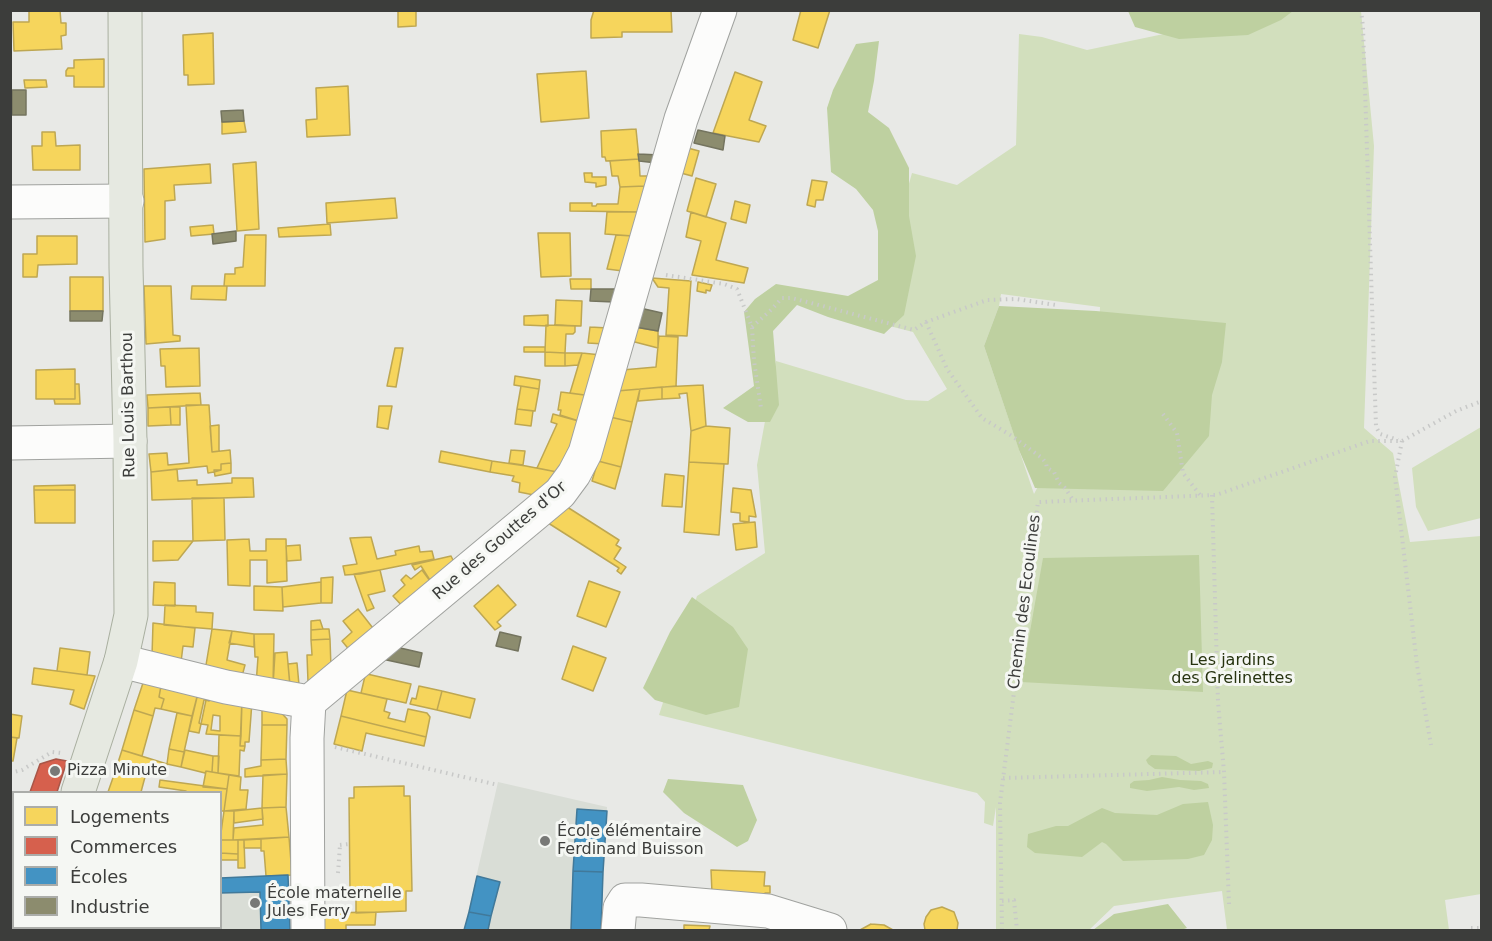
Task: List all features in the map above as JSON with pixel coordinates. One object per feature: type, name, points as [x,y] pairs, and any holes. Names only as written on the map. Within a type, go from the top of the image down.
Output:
[{"type":"main road","name":"Rue Louis Barthou","points":[[78,791],[121,661],[130,615],[125,10]]},
{"type":"street","name":"Rue des Gouttes d'Or","points":[[309,702],[560,493],[574,474],[585,453],[681,119],[720,10]]},
{"type":"street","points":[[10,202],[127,201]]},
{"type":"street","points":[[10,443],[130,441]]},
{"type":"street","points":[[121,661],[226,687],[309,702],[307,738],[308,930]]},
{"type":"street","points":[[618,930],[620,908],[625,900],[768,911],[830,930]]},
{"type":"path","points":[[1361,10],[1376,427],[1380,434],[1402,441],[1395,477],[1396,488],[1417,665],[1431,745]]},
{"type":"path","points":[[638,271],[724,284],[737,289],[752,327],[754,362],[761,408]]},
{"type":"path","points":[[752,327],[782,298],[792,298],[915,330],[926,322],[987,300],[1016,299],[1056,305]]},
{"type":"path","points":[[926,322],[947,369],[982,418],[1042,458],[1047,468],[1054,472],[1059,483],[1073,500]]},
{"type":"path","name":"Chemin des Ecoulines","points":[[1002,930],[1000,803],[1038,502],[1212,495],[1370,441],[1402,441],[1456,411],[1482,401]]},
{"type":"path","points":[[1163,414],[1177,433],[1183,473],[1201,496]]},
{"type":"path","points":[[1212,495],[1218,702],[1224,772],[1229,904]]},
{"type":"path","points":[[307,738],[319,743],[498,785]]},
{"type":"path","points":[[10,772],[22,770],[52,752],[89,759]]},
{"type":"path","points":[[1003,778],[1224,772]]},
{"type":"path","points":[[337,844],[349,844]]},
{"type":"path","points":[[1002,901],[1014,900],[1017,930]]},
{"type":"path","points":[[1471,928],[1482,928]]},
{"type":"shaded area","name":"École élémentaire Ferdinand Buisson","points":[[498,782],[607,807],[601,930],[464,930]]},
{"type":"shaded area","name":"École maternelle Jules Ferry","points":[[288,875],[290,930],[82,930],[222,929],[222,878]]},
{"type":"green space","points":[[1128,11],[1293,11],[1281,20],[1248,35],[1179,39],[1135,27]]},
{"type":"green space","name":"Les jardins des Grelinettes","points":[[1274,11],[1361,11],[1374,146],[1364,428],[1393,453],[1410,542],[1481,536],[1481,894],[1445,900],[1449,930],[1227,930],[1222,891],[1114,906],[1089,930],[996,930],[996,807],[993,826],[984,823],[985,802],[977,793],[659,715],[697,596],[765,553],[757,465],[776,361],[906,400],[928,401],[947,389],[913,332],[870,321],[912,173],[957,185],[1016,145],[1019,34],[1042,37],[1087,50]],"holes":[[[1001,294],[1100,307],[1098,371],[1034,494],[984,346],[999,306]]]},
{"type":"green space","points":[[879,41],[868,112],[889,128],[909,168],[909,216],[916,256],[904,315],[884,334],[797,305],[773,331],[779,405],[770,422],[748,422],[723,408],[754,386],[744,312],[755,299],[776,284],[848,296],[878,280],[878,231],[873,210],[856,189],[831,172],[827,108],[833,90],[856,44]]},
{"type":"green space","points":[[999,306],[1096,311],[1226,323],[1222,362],[1212,395],[1209,436],[1163,491],[1035,488],[1019,450],[984,346]]},
{"type":"green space","points":[[1481,427],[1481,518],[1428,531],[1416,507],[1412,468]]},
{"type":"green space","points":[[1199,555],[1203,692],[1021,682],[1043,558]]},
{"type":"green space","points":[[692,597],[733,627],[748,649],[739,707],[706,715],[655,700],[643,688],[670,632]]},
{"type":"green space","points":[[1151,755],[1176,756],[1191,764],[1208,761],[1213,763],[1212,768],[1199,771],[1155,769],[1146,760]]},
{"type":"green space","points":[[1162,777],[1201,781],[1208,784],[1209,788],[1194,790],[1179,787],[1147,791],[1130,788],[1130,784],[1134,781]]},
{"type":"green space","points":[[668,779],[743,785],[757,820],[748,841],[737,847],[684,813],[663,792]]},
{"type":"green space","points":[[1208,802],[1213,825],[1212,840],[1204,855],[1188,859],[1123,861],[1102,842],[1082,857],[1035,853],[1027,847],[1028,834],[1056,826],[1068,826],[1102,808],[1115,813],[1157,815],[1183,804]]},
{"type":"green space","points":[[1168,904],[1187,928],[1181,930],[1093,930],[1114,914]]},
{"type":"building: Logements","points":[[29,10],[60,10],[61,23],[66,23],[66,35],[61,36],[62,49],[14,51],[13,22],[29,22]]},
{"type":"building: Logements","points":[[398,10],[416,10],[416,26],[398,27]]},
{"type":"building: Logements","points":[[594,10],[671,10],[672,32],[622,32],[622,37],[591,38],[591,20]]},
{"type":"building: Logements","points":[[801,10],[830,10],[818,48],[793,40]]},
{"type":"building: Logements","points":[[213,33],[214,84],[188,85],[188,75],[184,75],[183,35]]},
{"type":"building: Logements","points":[[104,59],[104,87],[74,87],[74,76],[66,76],[68,68],[74,68],[74,60]]},
{"type":"building: Logements","points":[[586,71],[589,118],[541,122],[537,74]]},
{"type":"building: Logements","points":[[735,72],[762,82],[749,120],[766,126],[759,142],[713,133]]},
{"type":"building: Logements","points":[[24,80],[46,80],[47,87],[25,88]]},
{"type":"building: Logements","points":[[348,86],[350,135],[307,137],[306,120],[317,119],[316,88]]},
{"type":"building: Logements","points":[[244,121],[246,132],[222,134],[222,122]]},
{"type":"building: Logements","points":[[636,129],[639,159],[606,161],[605,157],[602,157],[601,131]]},
{"type":"building: Logements","points":[[42,132],[55,132],[56,146],[80,145],[80,170],[33,170],[32,146],[42,146]]},
{"type":"building: Logements","points":[[684,147],[699,151],[692,176],[677,172]]},
{"type":"building: Logements","points":[[639,159],[640,176],[653,176],[645,186],[620,187],[618,176],[612,176],[610,161]]},
{"type":"building: Logements","points":[[256,162],[259,229],[237,231],[233,164]]},
{"type":"building: Logements","points":[[210,164],[211,183],[174,185],[175,200],[165,201],[165,239],[145,242],[144,169]]},
{"type":"building: Logements","points":[[584,173],[592,173],[592,177],[606,177],[606,185],[596,187],[596,183],[585,182]]},
{"type":"building: Logements","points":[[696,178],[716,184],[706,217],[687,211]]},
{"type":"building: Logements","points":[[812,180],[827,182],[823,200],[816,200],[815,207],[807,205]]},
{"type":"building: Logements","points":[[645,186],[643,212],[570,211],[570,203],[592,203],[592,206],[618,204],[620,187]]},
{"type":"building: Logements","points":[[395,198],[397,218],[327,223],[326,203]]},
{"type":"building: Logements","points":[[735,201],[750,205],[746,223],[731,219]]},
{"type":"building: Logements","points":[[607,212],[643,212],[633,236],[605,234]]},
{"type":"building: Logements","points":[[691,212],[726,223],[716,260],[748,268],[744,283],[692,275],[701,241],[686,237]]},
{"type":"building: Logements","points":[[330,224],[331,235],[279,237],[278,228]]},
{"type":"building: Logements","points":[[213,225],[214,234],[191,236],[190,227]]},
{"type":"building: Logements","points":[[538,233],[570,233],[571,276],[541,277]]},
{"type":"building: Logements","points":[[245,235],[266,235],[265,286],[224,286],[225,274],[235,274],[235,268],[243,267]]},
{"type":"building: Logements","points":[[616,235],[633,236],[623,271],[607,269]]},
{"type":"building: Logements","points":[[37,236],[77,236],[77,264],[38,265],[37,277],[23,277],[23,254],[37,254]]},
{"type":"building: Logements","points":[[70,277],[103,277],[103,311],[70,311]]},
{"type":"building: Logements","points":[[652,278],[691,281],[687,336],[666,335],[669,288],[658,287]]},
{"type":"building: Logements","points":[[570,279],[591,279],[591,289],[571,289]]},
{"type":"building: Logements","points":[[698,282],[712,285],[710,291],[706,290],[706,293],[697,291]]},
{"type":"building: Logements","points":[[144,286],[171,286],[173,335],[180,336],[180,341],[146,344]]},
{"type":"building: Logements","points":[[192,286],[227,286],[226,300],[191,299]]},
{"type":"building: Logements","points":[[556,300],[582,301],[581,326],[555,325]]},
{"type":"building: Logements","points":[[548,315],[548,326],[524,325],[524,316]]},
{"type":"building: Logements","points":[[546,325],[575,326],[573,334],[566,334],[565,353],[545,352]]},
{"type":"building: Logements","points":[[590,327],[608,328],[604,344],[588,343]]},
{"type":"building: Logements","points":[[635,327],[658,331],[658,348],[631,341]]},
{"type":"building: Logements","points":[[659,336],[678,337],[676,386],[617,391],[622,370],[656,367]]},
{"type":"building: Logements","points":[[524,347],[545,347],[545,352],[524,352]]},
{"type":"building: Logements","points":[[199,348],[200,386],[166,387],[165,366],[161,366],[160,349]]},
{"type":"building: Logements","points":[[395,348],[403,348],[396,387],[387,386]]},
{"type":"building: Logements","points":[[545,352],[565,353],[565,366],[545,366]]},
{"type":"building: Logements","points":[[565,353],[582,353],[578,365],[565,366]]},
{"type":"building: Logements","points":[[582,353],[601,355],[592,396],[570,393]]},
{"type":"building: Logements","points":[[75,369],[75,399],[36,399],[36,370]]},
{"type":"building: Logements","points":[[515,376],[540,380],[539,389],[514,385]]},
{"type":"building: Logements","points":[[75,384],[79,384],[80,404],[55,404],[54,399],[75,399]]},
{"type":"building: Logements","points":[[703,385],[706,426],[691,431],[687,393],[679,394],[680,398],[662,399],[662,387]]},
{"type":"building: Logements","points":[[521,386],[539,389],[535,411],[517,409]]},
{"type":"building: Logements","points":[[662,387],[662,399],[638,401],[640,389]]},
{"type":"building: Logements","points":[[640,389],[632,422],[610,417],[617,391]]},
{"type":"building: Logements","points":[[561,392],[592,396],[582,422],[560,415],[561,410],[558,410]]},
{"type":"building: Logements","points":[[200,393],[201,405],[148,408],[147,395]]},
{"type":"building: Logements","points":[[186,405],[209,405],[212,452],[230,450],[231,463],[221,464],[221,470],[208,473],[207,466],[151,472],[149,454],[167,453],[168,465],[189,463]]},
{"type":"building: Logements","points":[[379,406],[392,406],[388,429],[377,427]]},
{"type":"building: Logements","points":[[170,407],[171,425],[148,426],[148,408]]},
{"type":"building: Logements","points":[[170,407],[180,407],[180,425],[171,425]]},
{"type":"building: Logements","points":[[517,409],[533,411],[531,426],[515,424]]},
{"type":"building: Logements","points":[[553,414],[582,422],[557,472],[537,468],[557,424],[551,422]]},
{"type":"building: Logements","points":[[610,417],[632,422],[621,467],[598,461]]},
{"type":"building: Logements","points":[[219,425],[219,451],[212,452],[210,426]]},
{"type":"building: Logements","points":[[706,426],[730,428],[728,464],[689,462],[691,431]]},
{"type":"building: Logements","points":[[511,450],[525,451],[523,465],[509,463]]},
{"type":"building: Logements","points":[[441,451],[492,461],[490,472],[439,462]]},
{"type":"building: Logements","points":[[492,461],[557,472],[539,496],[519,492],[520,483],[512,481],[514,476],[490,472]]},
{"type":"building: Logements","points":[[598,461],[621,467],[615,489],[592,481]]},
{"type":"building: Logements","points":[[689,462],[724,464],[719,535],[684,532]]},
{"type":"building: Logements","points":[[231,463],[231,473],[215,476],[214,470],[221,470],[221,464]]},
{"type":"building: Logements","points":[[177,469],[178,481],[197,480],[197,485],[232,483],[232,478],[253,478],[254,497],[152,500],[151,472]]},
{"type":"building: Logements","points":[[665,474],[684,476],[682,507],[662,506]]},
{"type":"building: Logements","points":[[75,485],[75,490],[34,490],[34,486]]},
{"type":"building: Logements","points":[[733,488],[751,490],[756,517],[749,516],[749,522],[740,521],[740,513],[731,512]]},
{"type":"building: Logements","points":[[34,490],[75,490],[75,523],[35,523]]},
{"type":"building: Logements","points":[[192,498],[224,498],[225,540],[193,541]]},
{"type":"building: Logements","points":[[564,505],[619,540],[616,545],[621,548],[614,559],[626,567],[621,574],[617,571],[619,568],[545,521]]},
{"type":"building: Logements","points":[[755,522],[757,547],[736,550],[733,524]]},
{"type":"building: Logements","points":[[371,537],[377,559],[396,555],[395,551],[419,546],[420,552],[432,551],[434,559],[345,575],[343,566],[357,564],[350,538]]},
{"type":"building: Logements","points":[[249,539],[250,551],[266,551],[266,539],[286,539],[287,581],[267,583],[267,560],[250,560],[250,586],[228,585],[227,540]]},
{"type":"building: Logements","points":[[153,541],[193,541],[178,560],[153,561]]},
{"type":"building: Logements","points":[[300,545],[301,560],[287,561],[286,546]]},
{"type":"building: Logements","points":[[451,556],[456,566],[433,585],[421,566],[415,570],[412,565]]},
{"type":"building: Logements","points":[[380,570],[385,591],[368,595],[374,608],[367,611],[354,574]]},
{"type":"building: Logements","points":[[422,570],[433,585],[404,608],[393,596],[405,585],[401,580],[406,575],[411,579]]},
{"type":"building: Logements","points":[[333,577],[332,603],[321,603],[321,578]]},
{"type":"building: Logements","points":[[589,581],[620,592],[606,627],[577,616]]},
{"type":"building: Logements","points":[[154,582],[175,583],[175,606],[153,605]]},
{"type":"building: Logements","points":[[321,582],[321,603],[283,607],[282,587]]},
{"type":"building: Logements","points":[[498,585],[516,605],[497,622],[501,626],[495,630],[474,606]]},
{"type":"building: Logements","points":[[254,586],[282,587],[283,611],[254,610]]},
{"type":"building: Logements","points":[[165,605],[196,606],[196,612],[213,613],[212,629],[164,625]]},
{"type":"building: Logements","points":[[358,609],[376,632],[351,652],[342,641],[352,632],[343,621]]},
{"type":"building: Logements","points":[[320,620],[323,629],[311,630],[311,621]]},
{"type":"building: Logements","points":[[153,623],[195,628],[193,647],[183,646],[181,662],[152,656]]},
{"type":"building: Logements","points":[[212,629],[232,631],[227,660],[245,665],[241,680],[205,671]]},
{"type":"building: Logements","points":[[329,629],[330,639],[311,640],[311,630]]},
{"type":"building: Logements","points":[[232,631],[254,634],[254,647],[229,643]]},
{"type":"building: Logements","points":[[254,634],[274,634],[273,686],[256,685],[258,657],[255,657]]},
{"type":"building: Logements","points":[[330,639],[331,668],[308,682],[307,655],[312,655],[311,640]]},
{"type":"building: Logements","points":[[573,646],[606,658],[593,691],[562,679]]},
{"type":"building: Logements","points":[[60,648],[90,652],[87,675],[57,671]]},
{"type":"building: Logements","points":[[287,652],[290,687],[273,686],[275,653]]},
{"type":"building: Logements","points":[[297,663],[299,685],[290,685],[288,664]]},
{"type":"building: Logements","points":[[34,668],[95,676],[84,709],[70,704],[74,690],[32,684]]},
{"type":"building: Logements","points":[[367,674],[411,684],[406,703],[361,693]]},
{"type":"building: Logements","points":[[143,683],[161,686],[159,697],[164,699],[161,709],[155,708],[153,716],[134,710]]},
{"type":"building: Logements","points":[[161,686],[198,693],[192,716],[161,709],[164,699],[159,697]]},
{"type":"building: Logements","points":[[419,686],[442,691],[437,710],[410,704],[412,698],[416,699]]},
{"type":"building: Logements","points":[[347,690],[387,699],[384,711],[390,713],[388,718],[405,722],[408,709],[427,713],[430,717],[426,737],[341,716]]},
{"type":"building: Logements","points":[[442,691],[475,699],[470,718],[437,710]]},
{"type":"building: Logements","points":[[198,693],[208,694],[204,700],[199,733],[189,731]]},
{"type":"building: Logements","points":[[210,695],[242,700],[241,736],[206,734],[208,725],[201,724],[206,700],[209,701]],"holes":[[[213,715],[220,716],[220,731],[211,730]]]},
{"type":"building: Logements","points":[[242,700],[252,702],[249,742],[245,742],[245,746],[240,746]]},
{"type":"building: Logements","points":[[262,704],[275,706],[287,719],[287,725],[262,725]]},
{"type":"building: Logements","points":[[134,710],[153,716],[142,756],[122,750]]},
{"type":"building: Logements","points":[[177,713],[192,716],[184,752],[169,749]]},
{"type":"building: Logements","points":[[10,714],[22,716],[19,738],[10,737]]},
{"type":"building: Logements","points":[[341,716],[426,737],[424,746],[366,733],[362,751],[334,744]]},
{"type":"building: Logements","points":[[262,725],[287,725],[286,759],[261,760]]},
{"type":"building: Logements","points":[[219,735],[241,736],[240,746],[245,746],[244,751],[240,750],[239,776],[218,773]]},
{"type":"building: Logements","points":[[10,737],[17,738],[13,761],[10,761]]},
{"type":"building: Logements","points":[[169,749],[184,752],[181,767],[167,764]]},
{"type":"building: Logements","points":[[122,750],[167,764],[165,772],[144,770],[141,776],[115,772]]},
{"type":"building: Logements","points":[[185,750],[213,756],[212,772],[206,771],[205,773],[181,767]]},
{"type":"building: Logements","points":[[213,756],[219,756],[218,773],[212,772]]},
{"type":"building: Logements","points":[[286,759],[287,774],[245,777],[245,769],[261,766],[261,760]]},
{"type":"building: Logements","points":[[206,771],[229,775],[227,789],[203,787]]},
{"type":"building: Logements","points":[[115,772],[145,777],[141,791],[108,791]]},
{"type":"building: Logements","points":[[287,774],[286,807],[262,808],[263,775]]},
{"type":"building: Logements","points":[[229,775],[241,777],[240,790],[248,790],[246,809],[224,811]]},
{"type":"building: Logements","points":[[160,780],[227,789],[224,811],[222,811],[222,791],[186,791],[159,787]]},
{"type":"building: Logements","points":[[404,786],[404,796],[410,796],[412,891],[406,891],[406,911],[356,913],[356,892],[350,892],[349,798],[354,798],[354,787]]},
{"type":"building: Logements","points":[[286,807],[289,837],[233,840],[234,828],[263,825],[262,808]]},
{"type":"building: Logements","points":[[262,808],[263,819],[234,823],[234,811]]},
{"type":"building: Logements","points":[[224,811],[234,811],[233,840],[222,840]]},
{"type":"building: Logements","points":[[289,837],[292,875],[266,876],[261,839]]},
{"type":"building: Logements","points":[[261,839],[261,848],[244,848],[244,840]]},
{"type":"building: Logements","points":[[222,840],[238,840],[238,854],[222,853]]},
{"type":"building: Logements","points":[[238,840],[244,840],[245,868],[238,868]]},
{"type":"building: Logements","points":[[10,842],[12,842],[12,882],[10,882]]},
{"type":"building: Logements","points":[[222,853],[238,854],[238,860],[222,860]]},
{"type":"building: Logements","points":[[711,870],[765,872],[764,886],[770,886],[770,893],[764,895],[712,893]]},
{"type":"building: Logements","points":[[942,907],[954,912],[958,923],[957,930],[925,930],[926,917],[931,910]]},
{"type":"building: Logements","points":[[376,912],[375,925],[346,925],[346,930],[322,930],[322,913]]},
{"type":"building: Logements","points":[[871,924],[884,925],[893,930],[860,930]]},
{"type":"building: Logements","points":[[684,925],[710,926],[709,930],[684,930]]},
{"type":"building: Commerces","points":[[56,759],[67,761],[57,791],[30,791],[40,764]]},
{"type":"building: Écoles","points":[[577,809],[607,811],[603,872],[573,871]]},
{"type":"building: Écoles","points":[[573,871],[603,872],[601,930],[571,930]]},
{"type":"building: Écoles","points":[[288,875],[290,930],[261,930],[260,892],[222,893],[222,878]]},
{"type":"building: Écoles","points":[[477,876],[500,882],[491,916],[469,912]]},
{"type":"building: Écoles","points":[[469,912],[491,916],[488,930],[464,930]]},
{"type":"building: Écoles","points":[[82,929],[120,929],[120,930]]},
{"type":"building: Industrie","points":[[12,90],[26,90],[26,115],[12,115]]},
{"type":"building: Industrie","points":[[243,110],[244,121],[222,122],[221,111]]},
{"type":"building: Industrie","points":[[698,130],[725,136],[723,150],[694,143]]},
{"type":"building: Industrie","points":[[638,154],[660,155],[657,163],[639,161]]},
{"type":"building: Industrie","points":[[236,231],[236,241],[213,244],[212,234]]},
{"type":"building: Industrie","points":[[591,289],[617,289],[614,302],[590,301]]},
{"type":"building: Industrie","points":[[640,308],[662,313],[658,331],[635,327]]},
{"type":"building: Industrie","points":[[70,311],[103,311],[102,321],[70,321]]},
{"type":"building: Industrie","points":[[500,632],[521,637],[518,651],[496,646]]},
{"type":"building: Industrie","points":[[396,647],[422,653],[419,667],[382,659]]},
{"type":"place","name":"Pizza Minute","points":[[55,771]]},
{"type":"place","name":"École élémentaire Ferdinand Buisson","points":[[545,841]]},
{"type":"place","name":"École maternelle Jules Ferry","points":[[255,903]]}]
